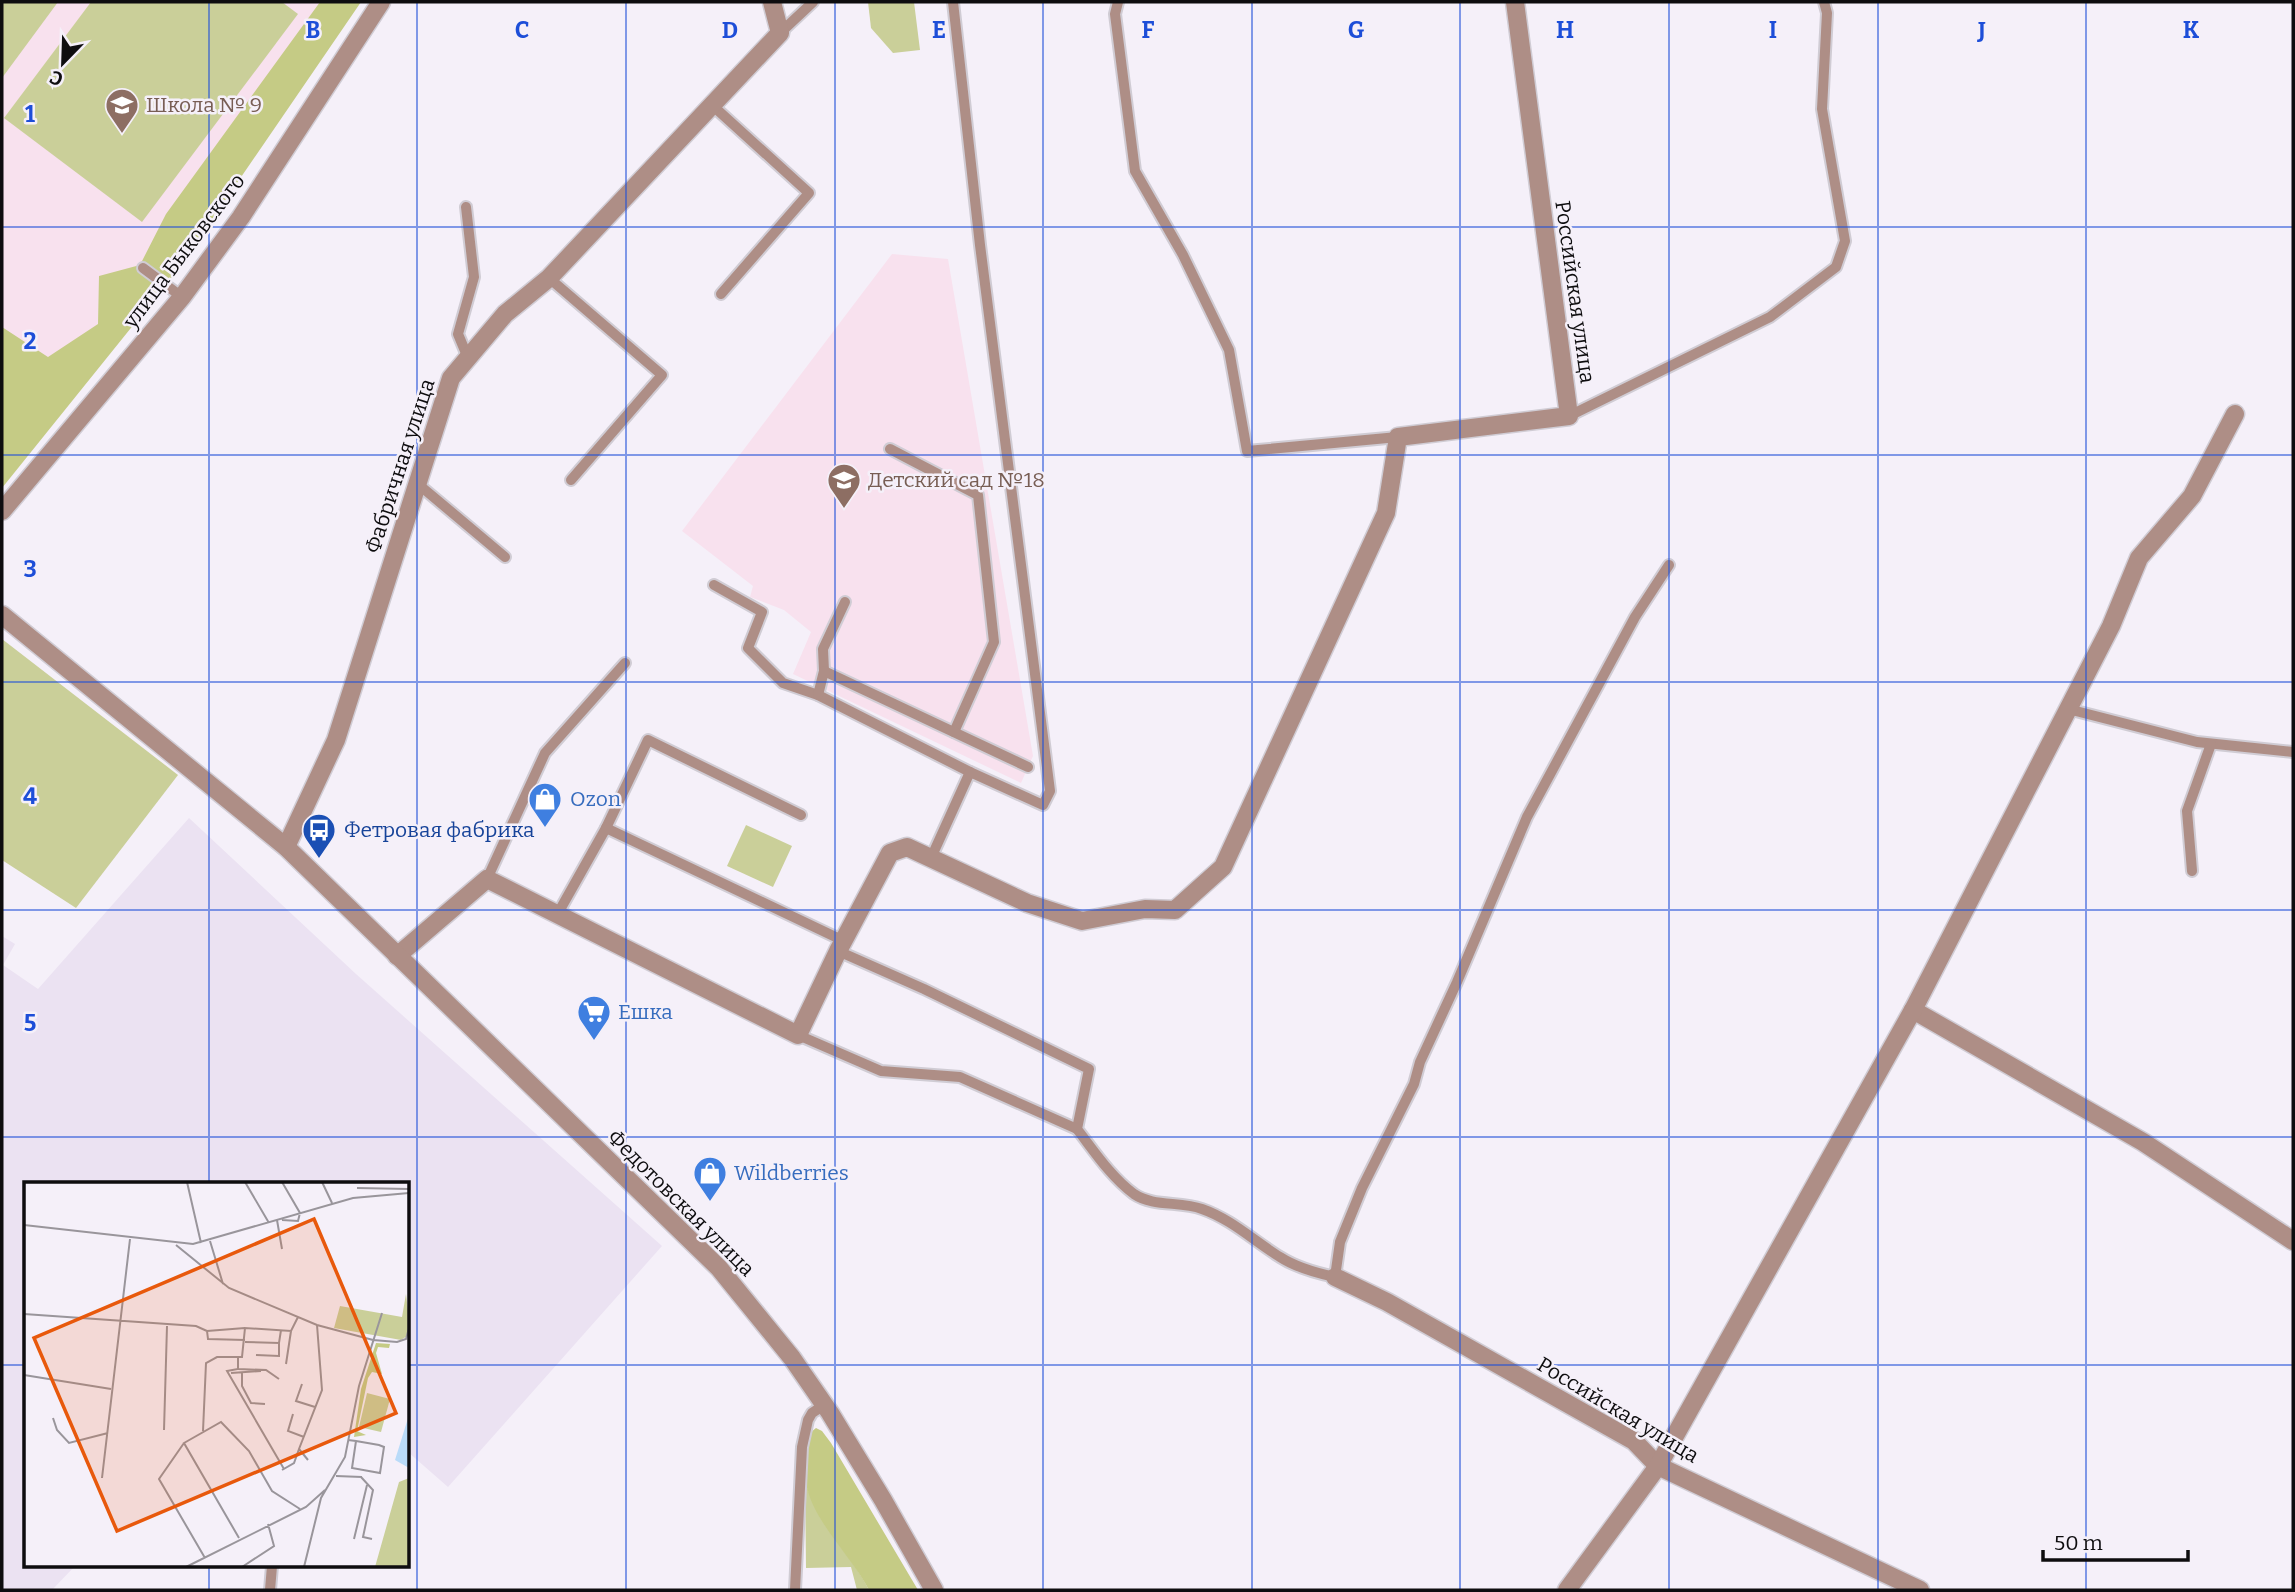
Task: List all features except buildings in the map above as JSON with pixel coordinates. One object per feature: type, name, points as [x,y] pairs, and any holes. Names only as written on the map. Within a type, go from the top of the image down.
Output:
[{"type":"street","name":"улица Быковского","points":[[2,511],[182,297],[241,217],[381,2]]},
{"type":"street","points":[[772,2],[780,33]]},
{"type":"street","name":"Российская улица","points":[[1515,2],[1569,416]]},
{"type":"street","name":"Фабричная улица","points":[[286,847],[336,740],[451,378],[505,314],[549,278],[780,33]]},
{"type":"street","points":[[1567,1590],[1658,1466],[1913,1010],[2111,626],[2139,558],[2192,496],[2235,414]]},
{"type":"street","points":[[2,615],[286,847],[397,956],[487,878],[798,1035],[890,853],[907,847],[1027,902],[1082,920],[1145,909],[1175,910],[1223,867],[1386,513],[1398,437],[1569,416]]},
{"type":"street","name":"Федотовская улица","points":[[397,956],[719,1268],[792,1358],[824,1405],[883,1500],[934,1590]]},
{"type":"street","points":[[1913,1010],[2143,1142],[2293,1241]]},
{"type":"street","name":"Российская улица","points":[[1335,1277],[1387,1302],[1634,1441],[1658,1466],[1920,1590]]},
{"type":"lane","points":[[780,33],[813,2]]},
{"type":"lane","points":[[714,585],[762,612],[748,648],[783,683],[818,695],[970,772],[1043,805],[1050,791],[980,244],[954,2]]},
{"type":"lane","points":[[1118,2],[1115,14],[1135,171],[1183,255],[1229,350],[1247,451],[1398,437]]},
{"type":"lane","points":[[1569,416],[1770,317],[1836,267],[1845,241],[1822,109],[1827,13],[1824,2]]},
{"type":"lane","points":[[712,105],[809,193],[721,294]]},
{"type":"lane","points":[[466,207],[474,277],[458,334],[468,358]]},
{"type":"lane","points":[[143,268],[182,297]]},
{"type":"lane","points":[[549,278],[662,375],[572,480]]},
{"type":"lane","points":[[890,449],[978,495],[994,642],[954,732]]},
{"type":"lane","points":[[418,484],[505,556]]},
{"type":"lane","points":[[798,1035],[881,1072],[960,1077],[1077,1129],[1121,1183],[1136,1195],[1149,1201],[1178,1203],[1201,1209],[1225,1219],[1282,1259],[1309,1271],[1335,1277],[1340,1242],[1414,1084],[1420,1062],[1527,817],[1635,617],[1669,565]]},
{"type":"lane","points":[[818,695],[824,671],[823,649],[845,602]]},
{"type":"lane","points":[[487,878],[545,753],[625,663]]},
{"type":"lane","points":[[824,671],[1028,767]]},
{"type":"lane","points":[[2068,709],[2197,742],[2293,752]]},
{"type":"lane","points":[[557,915],[606,828],[648,740],[801,815]]},
{"type":"lane","points":[[2192,871],[2187,811],[2211,744]]},
{"type":"lane","points":[[931,858],[970,772]]},
{"type":"lane","points":[[606,828],[1088,1069],[1077,1129]]},
{"type":"lane","points":[[795,1590],[802,1447],[808,1420],[812,1413],[824,1405]]},
{"type":"lane","points":[[270,1590],[272,1568]]},
{"type":"shaded area","name":"Школа № 9","points":[[2,2],[342,2],[52,391],[2,352]]},
{"type":"shaded area","name":"Детский сад №18","points":[[892,254],[948,259],[1033,756],[1021,783],[793,674],[811,632],[784,610],[750,597],[753,586],[682,531]]},
{"type":"shaded area","points":[[189,818],[356,974],[662,1246],[448,1487],[410,1454],[410,1182],[24,1182],[24,1568],[73,1568],[52,1590],[2,1590],[2,936],[15,944],[3,965],[38,989]]},
{"type":"green space","points":[[2,2],[58,2],[2,78]]},
{"type":"green space","points":[[91,2],[282,2],[298,14],[142,222],[4,118]]},
{"type":"green space","points":[[320,2],[361,2],[176,272],[2,488],[2,327],[48,357],[98,324],[99,276],[140,265],[166,214]]},
{"type":"green space","points":[[868,2],[914,2],[920,50],[893,53],[871,28]]},
{"type":"green space","points":[[2,639],[178,775],[76,908],[2,860]]},
{"type":"green space","points":[[746,825],[792,846],[773,887],[727,866]]},
{"type":"green space","points":[[816,1428],[822,1431],[831,1443],[918,1590],[869,1590],[819,1516],[808,1491],[806,1477],[809,1439]]},
{"type":"green space","points":[[805,1477],[816,1508],[869,1590],[857,1590],[851,1567],[806,1568]]},
{"type":"place","name":"Школа № 9","points":[[122,135]]},
{"type":"place","name":"Детский сад №18","points":[[844,510]]},
{"type":"place","name":"Ozon","points":[[545,829]]},
{"type":"place","name":"Фетровая фабрика","points":[[319,860]]},
{"type":"place","name":"Ешка","points":[[594,1042]]},
{"type":"place","name":"Wildberries","points":[[710,1203]]}]
